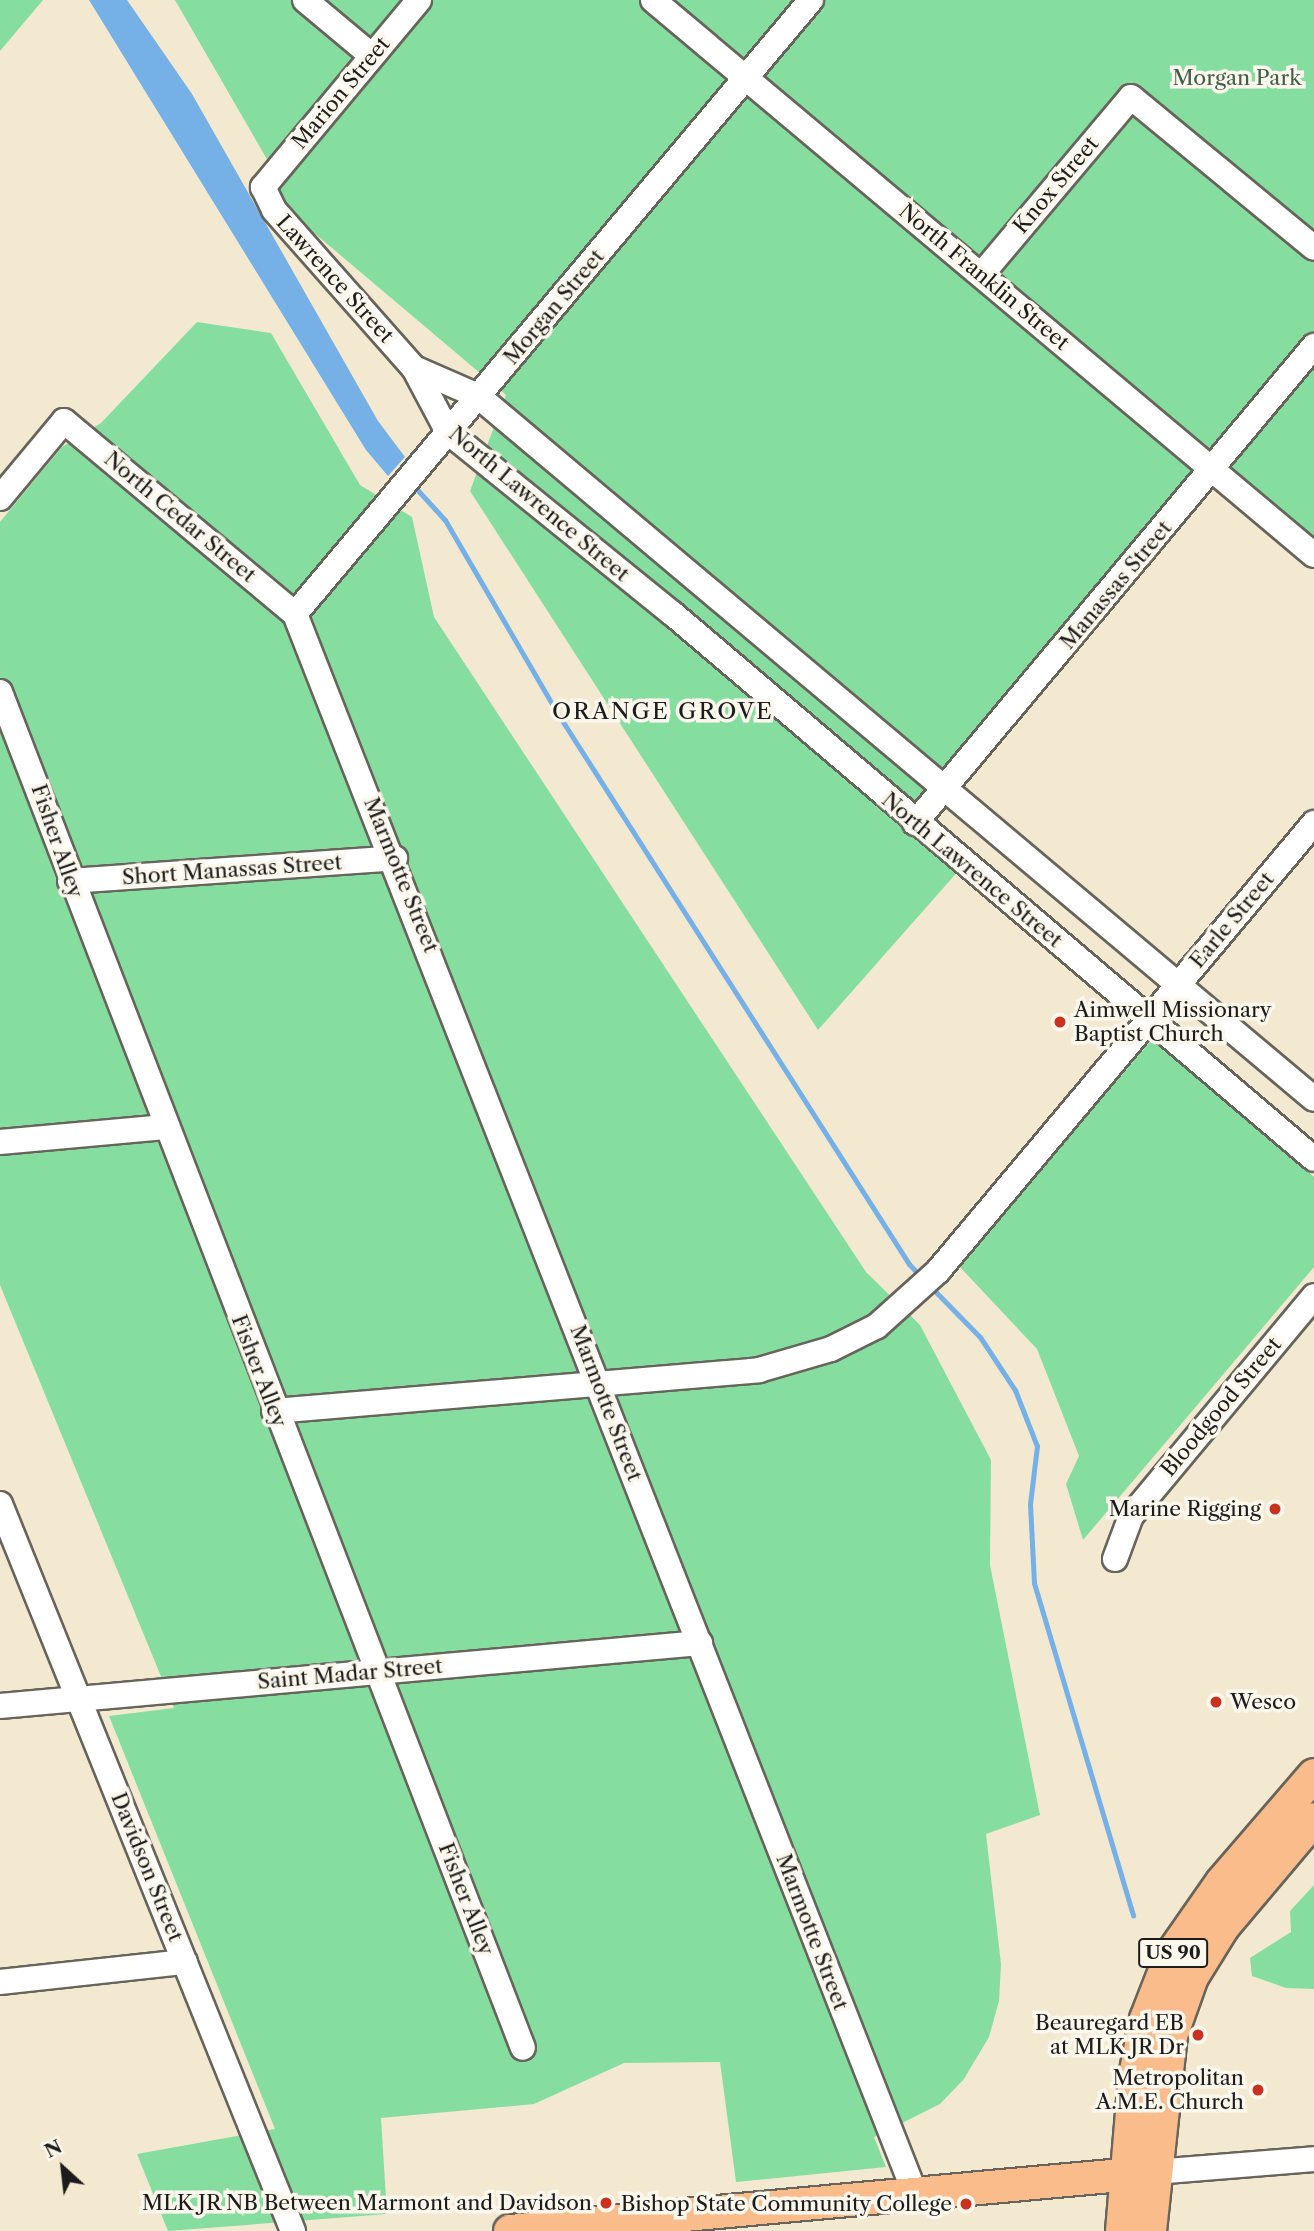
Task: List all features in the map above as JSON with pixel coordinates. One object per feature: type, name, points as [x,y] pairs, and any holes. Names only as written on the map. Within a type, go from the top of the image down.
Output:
[{"type":"main road","name":"US 90","points":[[1150,2231],[1140,2173],[1135,2076],[1146,2020],[1171,1955],[1222,1882],[1314,1774]]},
{"type":"main road","name":"US 90","points":[[1122,2231],[1140,2173],[1171,2036],[1192,1977],[1223,1927],[1314,1819]]},
{"type":"main road","points":[[510,2231],[1140,2173]]},
{"type":"street","points":[[305,0],[372,56]]},
{"type":"street","name":"Marion Street","points":[[263,187],[419,0]]},
{"type":"street","name":"North Franklin Street","points":[[653,0],[1314,555]]},
{"type":"street","name":"Morgan Street","points":[[295,614],[811,0]]},
{"type":"street","name":"Knox Street","points":[[982,274],[1131,97],[1314,248]]},
{"type":"street","name":"Lawrence Street","points":[[263,187],[274,210],[414,368]]},
{"type":"street","name":"Manassas Street","points":[[915,822],[1314,346]]},
{"type":"street","name":"North Lawrence Street","points":[[414,368],[478,397],[1314,1099]]},
{"type":"street","name":"North Lawrence Street","points":[[414,368],[448,432],[673,614],[1314,1159]]},
{"type":"street","name":"North Cedar Street","points":[[0,498],[64,421],[295,614]]},
{"type":"street","name":"Marmotte Street","points":[[295,614],[395,858],[915,2194]]},
{"type":"street","name":"Fisher Alley","points":[[0,692],[11,711],[70,881],[523,2048]]},
{"type":"street","name":"Earle Street","points":[[274,1411],[759,1370],[797,1361],[877,1326],[913,1298],[938,1271],[1314,822]]},
{"type":"street","name":"Short Manassas Street","points":[[70,881],[395,858]]},
{"type":"street","points":[[0,1142],[165,1127]]},
{"type":"street","name":"Bloodgood Street","points":[[1115,1559],[1131,1516],[1314,1296]]},
{"type":"street","name":"Davidson Street","points":[[0,1504],[293,2231]]},
{"type":"street","name":"Saint Madar Street","points":[[0,1706],[700,1643]]},
{"type":"street","points":[[0,1982],[185,1962]]},
{"type":"street","points":[[1140,2173],[1314,2159]]},
{"type":"green space","points":[[0,0],[43,0],[0,51]]},
{"type":"green space","name":"Morgan Park","points":[[175,0],[1314,0],[1314,540],[1211,454],[902,819],[960,869],[818,1030],[470,491],[506,395],[255,183],[268,161]]},
{"type":"green space","points":[[197,322],[271,333],[360,485],[412,517],[434,617],[866,1272],[920,1325],[991,1460],[990,1565],[1040,1815],[986,1834],[1001,1964],[999,2001],[989,2037],[964,2079],[940,2104],[874,2137],[886,2167],[736,2182],[720,2062],[624,2063],[534,2104],[381,2118],[387,2214],[168,2231],[137,2154],[275,2129],[109,1716],[174,1708],[0,1285],[0,522],[62,447],[101,423]]},
{"type":"green space","points":[[1155,1036],[1314,1177],[1314,1267],[1083,1540],[1066,1484],[1079,1456],[1037,1349],[959,1266]]},
{"type":"green space","points":[[1314,1885],[1314,1989],[1286,1988],[1252,1976],[1250,1958],[1291,1932],[1290,1911]]},
{"type":"water","points":[[89,0],[127,0],[192,94],[378,421],[405,457],[388,476],[366,450]]},
{"type":"waterway","points":[[413,485],[445,520],[556,711],[909,1264],[921,1277]]},
{"type":"waterway","points":[[930,1286],[980,1337],[1015,1390],[1037,1446],[1030,1504],[1034,1583],[1133,1916]]},
{"type":"place","name":"Aimwell Missionary Baptist Church","points":[[1060,1022]]},
{"type":"place","name":"Marine Rigging","points":[[1275,1509]]},
{"type":"place","name":"Wesco","points":[[1216,1702]]},
{"type":"place","name":"Beauregard EB at MLK JR Dr","points":[[1198,2035]]},
{"type":"place","name":"Metropolitan A.M.E. Church","points":[[1258,2090]]},
{"type":"place","name":"MLK JR NB Between Marmont and Davidson","points":[[606,2203]]},
{"type":"place","name":"Bishop State Community College","points":[[966,2204]]},
{"type":"district","name":"ORANGE GROVE","points":[[663,711]]}]
